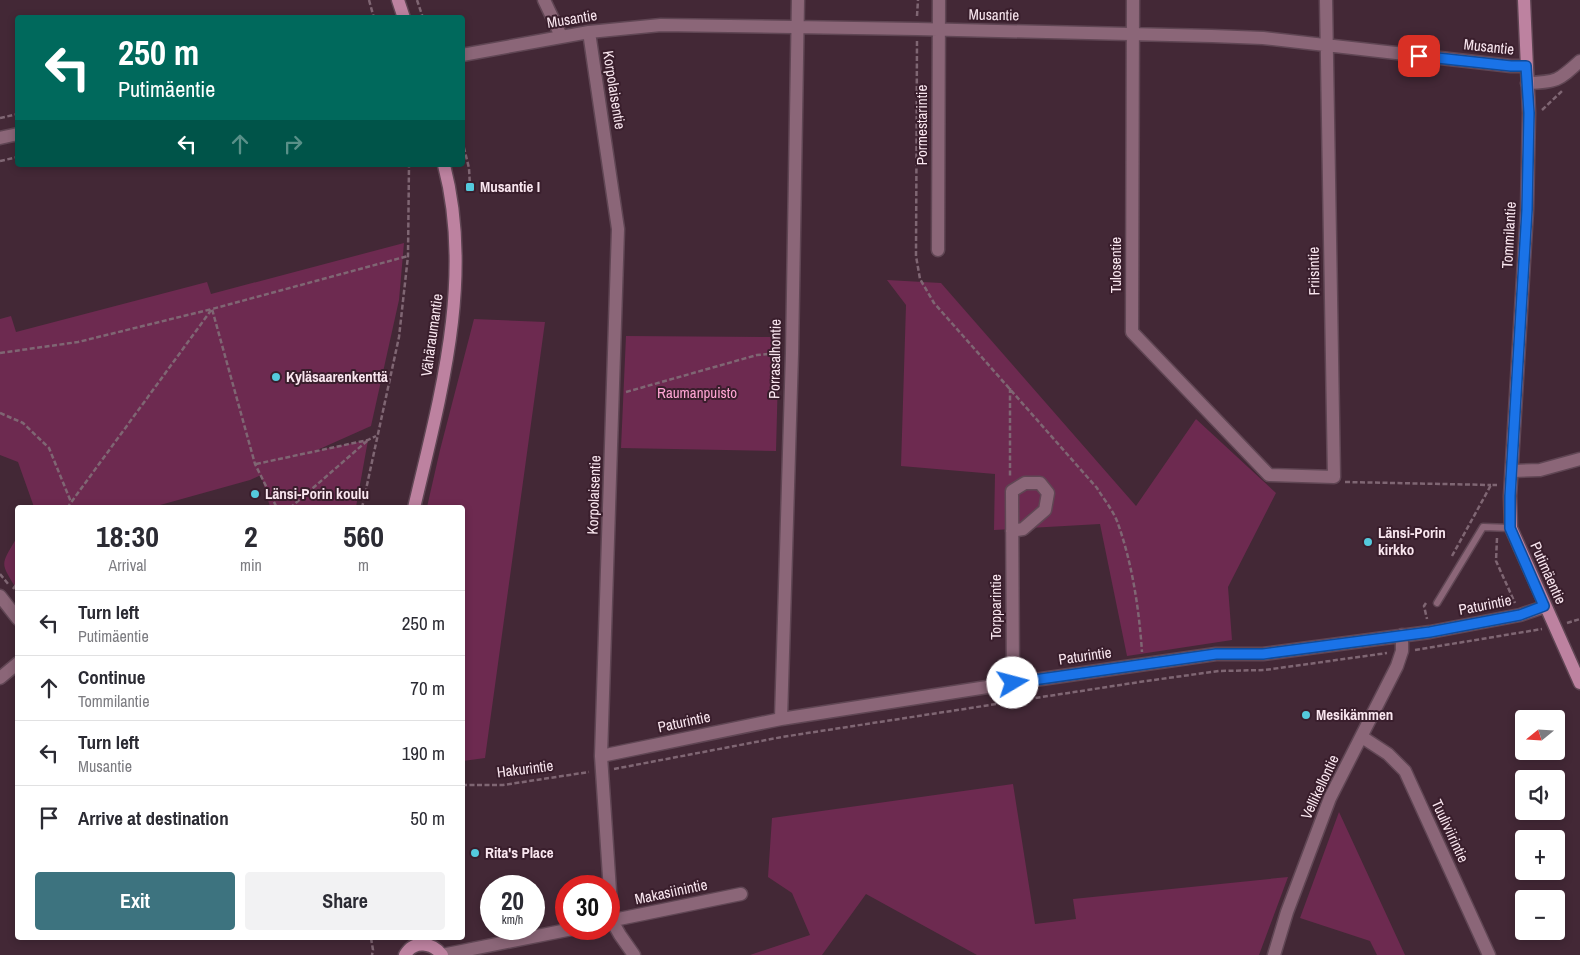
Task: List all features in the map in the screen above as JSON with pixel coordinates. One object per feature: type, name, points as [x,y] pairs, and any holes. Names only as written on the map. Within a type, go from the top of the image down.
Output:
[{"type":"main road","points":[[398,0],[403,15]]},
{"type":"main road","name":"Tommilantie","points":[[1512,471],[1527,210],[1529,113],[1524,0]]},
{"type":"main road","name":"Vähäraumantie","points":[[415,505],[438,401],[450,339],[454,306],[456,262],[454,217],[444,167]]},
{"type":"main road","name":"Putimäentie","points":[[1512,471],[1510,528],[1580,683]]},
{"type":"main road","points":[[411,946],[431,945],[442,955]]},
{"type":"street","points":[[544,0],[561,36]]},
{"type":"street","name":"Porrasalhontie","points":[[782,719],[792,353],[798,0]]},
{"type":"street","name":"Pormestarintie","points":[[938,250],[939,0]]},
{"type":"street","name":"Tulosentie","points":[[1133,0],[1132,332],[1269,475],[1334,476]]},
{"type":"street","name":"Friisintie","points":[[1326,0],[1334,476]]},
{"type":"street","name":"Musantie","points":[[465,54],[561,36],[660,25],[917,29],[1254,38],[1511,66],[1526,66]]},
{"type":"street","name":"Korpolaisentie","points":[[589,32],[618,228],[601,756],[597,771],[607,875]]},
{"type":"street","points":[[1527,83],[1552,82],[1562,78],[1580,62]]},
{"type":"street","points":[[0,138],[15,135]]},
{"type":"street","points":[[1512,471],[1540,470],[1580,459]]},
{"type":"street","points":[[1012,491],[1025,483],[1040,482],[1048,493],[1045,510],[1023,529],[1012,531]]},
{"type":"street","name":"Torpparintie","points":[[1012,491],[1013,683]]},
{"type":"street","points":[[0,596],[15,615]]},
{"type":"street","name":"Paturintie","points":[[601,756],[782,719],[1216,654],[1263,654],[1402,635],[1520,615],[1544,606]]},
{"type":"street","name":"Vellikellontie","points":[[1274,955],[1287,912],[1330,798],[1397,666],[1402,651],[1402,635]]},
{"type":"street","points":[[0,678],[15,666]]},
{"type":"street","name":"Tuuliviirintie","points":[[1362,737],[1388,754],[1404,772],[1488,955]]},
{"type":"street","name":"Makasiinintie","points":[[620,919],[741,894]]},
{"type":"street","points":[[442,955],[555,932]]},
{"type":"street","name":"Korpolaisentie","points":[[620,935],[634,955]]},
{"type":"lane","points":[[1437,603],[1483,527],[1510,528]]},
{"type":"path","points":[[369,0],[373,15]]},
{"type":"path","points":[[417,0],[422,15]]},
{"type":"path","points":[[918,0],[916,256],[920,278],[934,303],[1097,488],[1116,519],[1130,565],[1140,627],[1143,665]]},
{"type":"path","points":[[1529,113],[1539,112],[1566,88]]},
{"type":"path","points":[[0,118],[15,115]]},
{"type":"path","points":[[465,152],[469,168],[470,187]]},
{"type":"path","points":[[0,161],[15,158]]},
{"type":"path","points":[[363,505],[376,436],[399,337],[408,256],[409,167]]},
{"type":"path","points":[[0,353],[78,342],[212,309],[408,256]]},
{"type":"path","points":[[212,309],[256,464],[276,505]]},
{"type":"path","points":[[69,505],[212,309]]},
{"type":"path","points":[[613,396],[757,355],[792,353]]},
{"type":"path","points":[[1010,387],[1010,481],[1012,491]]},
{"type":"path","points":[[0,413],[24,423],[48,448],[71,502]]},
{"type":"path","points":[[256,464],[368,440],[376,436]]},
{"type":"path","points":[[293,505],[368,440]]},
{"type":"path","points":[[1334,476],[1347,483],[1491,485]]},
{"type":"path","name":"Hakurintie","points":[[465,785],[503,785],[597,771],[782,737],[1146,680],[1219,671],[1265,670],[1524,632]]},
{"type":"path","points":[[371,940],[372,955]]},
{"type":"green space","points":[[404,243],[399,300],[371,426],[315,451],[368,440],[356,505],[269,505],[261,475],[250,480],[160,505],[33,505],[18,462],[0,455],[0,319],[11,316],[16,332],[207,282],[211,294]]},
{"type":"green space","points":[[887,280],[941,283],[1136,506],[1196,419],[1276,493],[1228,587],[1232,640],[1127,656],[1100,524],[994,530],[995,474],[901,466],[906,305]]},
{"type":"green space","points":[[474,319],[545,322],[485,758],[465,761],[465,505],[427,505]]},
{"type":"green space","name":"Raumanpuisto","points":[[626,336],[779,337],[776,451],[621,448]]},
{"type":"green space","points":[[15,540],[15,587],[7,574],[4,564],[7,554]]},
{"type":"green space","points":[[1013,784],[1035,924],[1076,919],[1073,899],[1288,877],[1259,955],[977,955],[866,894],[822,955],[750,955],[810,935],[792,893],[768,877],[772,818]]},
{"type":"green space","points":[[1339,812],[1405,955],[1377,955],[1370,941],[1300,918]]},
{"type":"place","name":"Musantie I","points":[[470,187]]},
{"type":"place","name":"Kyläsaarenkenttä","points":[[276,377]]},
{"type":"place","name":"Länsi-Porin koulu","points":[[255,494]]},
{"type":"place","name":"Länsi-Porin kirkko","points":[[1368,542]]},
{"type":"place","name":"Mesikämmen","points":[[1306,715]]},
{"type":"place","name":"Rita's Place","points":[[475,853]]},
{"type":"route","points":[[1013,683],[1216,654],[1263,654],[1430,632],[1520,615],[1544,606],[1510,528],[1510,496],[1527,210],[1529,113],[1526,66],[1419,56]]}]
